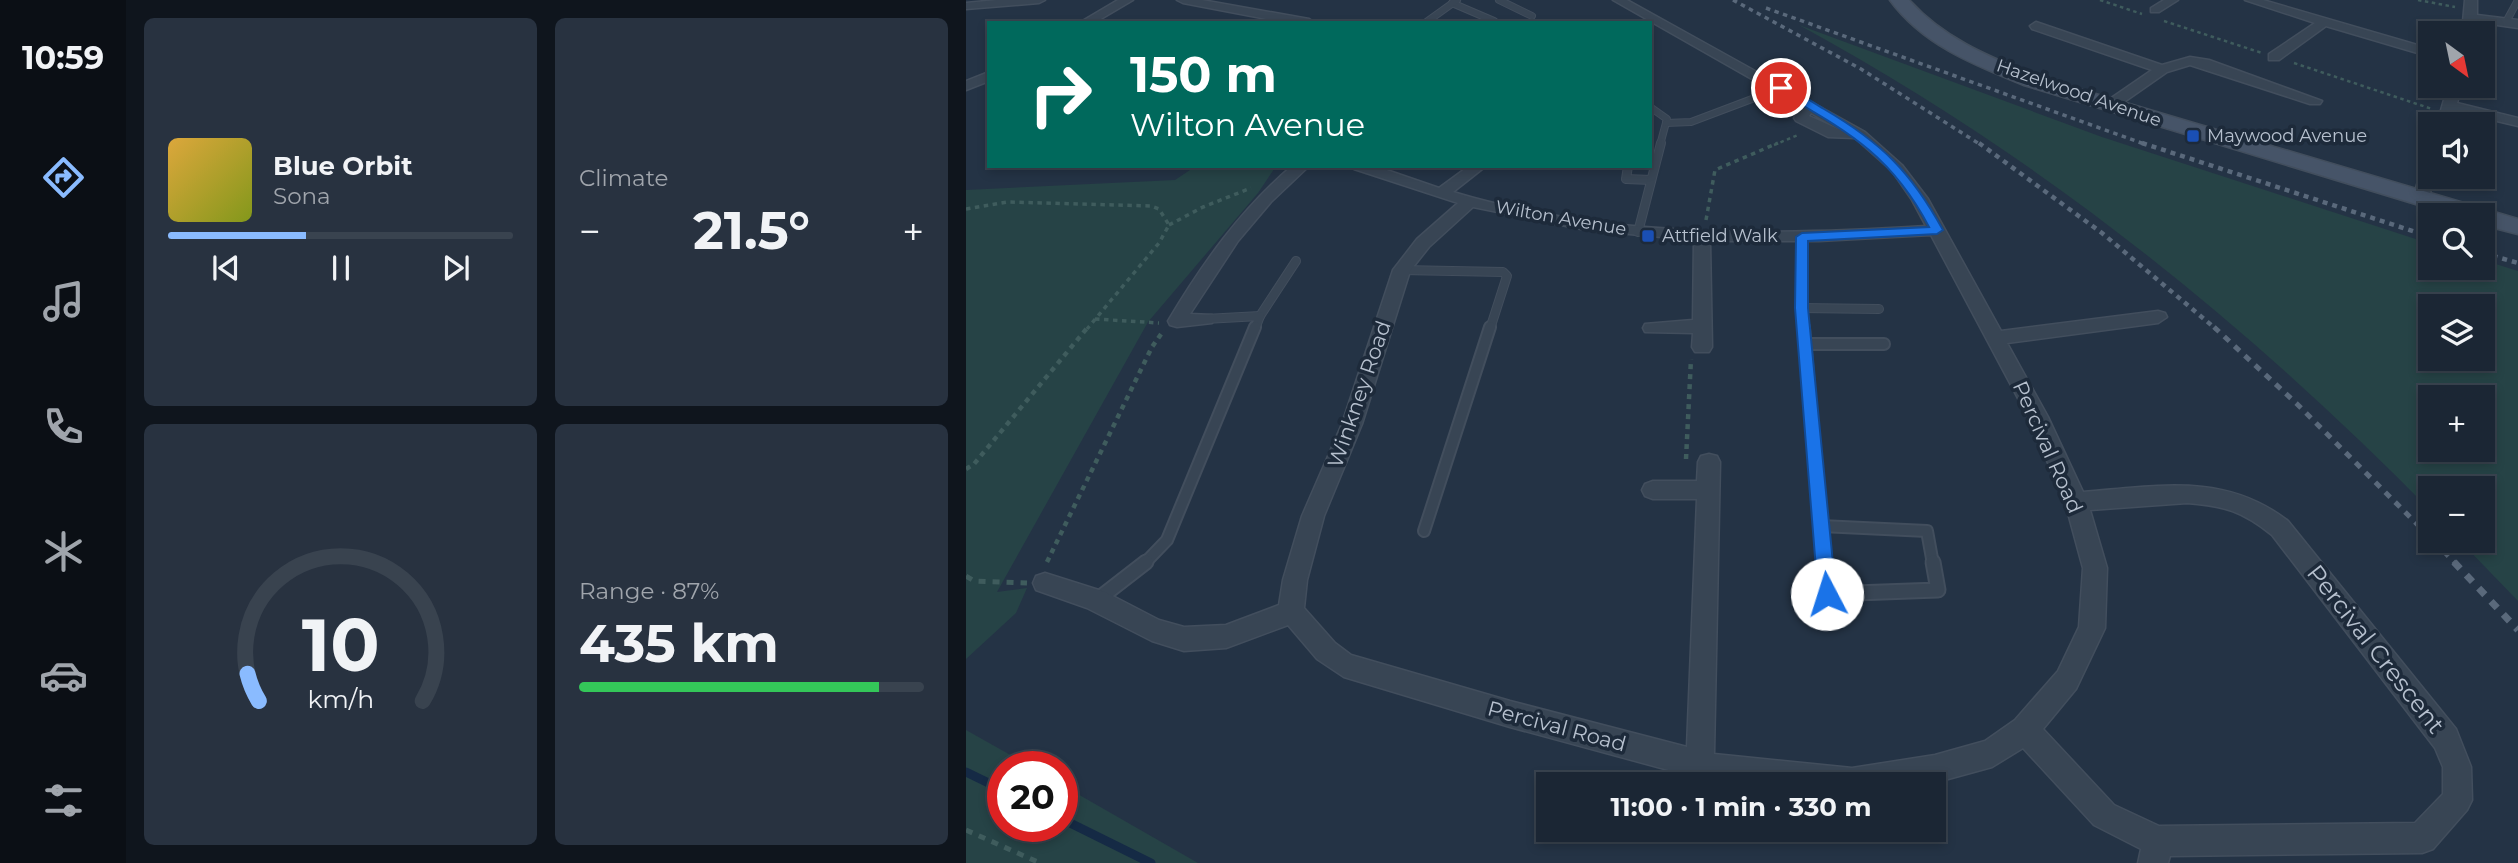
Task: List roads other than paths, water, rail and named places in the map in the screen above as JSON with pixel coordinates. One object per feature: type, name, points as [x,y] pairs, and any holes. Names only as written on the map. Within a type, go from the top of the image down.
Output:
[{"type":"street","points":[[966,6],[1039,0]]},
{"type":"street","points":[[1089,21],[1126,0]]},
{"type":"street","points":[[1183,0],[1298,21]]},
{"type":"street","name":"Percival Road","points":[[1291,611],[1326,650],[1344,665],[1510,714],[1725,771],[1852,782],[1935,769],[1992,753],[2025,730],[2067,680],[2092,628],[2095,568],[2076,502],[2038,417],[1920,199],[1897,169],[1860,135],[1781,88],[1619,0]]},
{"type":"street","name":"Hazelwood Avenue","points":[[1899,0],[1926,29],[1964,52],[2031,81],[2435,203]]},
{"type":"street","points":[[2155,10],[2172,0]]},
{"type":"street","points":[[2251,0],[2279,3],[2324,22],[2418,49]]},
{"type":"street","points":[[2471,10],[2512,23]]},
{"type":"street","points":[[2274,57],[2324,22]]},
{"type":"street","points":[[2036,26],[2162,69]]},
{"type":"street","points":[[2109,106],[2162,69],[2190,61],[2315,102]]},
{"type":"street","points":[[966,86],[986,79]]},
{"type":"street","points":[[2447,112],[2451,98]]},
{"type":"street","points":[[1809,105],[1801,118],[1815,127],[1833,134],[1860,135]]},
{"type":"street","points":[[2449,105],[2518,122]]},
{"type":"street","points":[[1205,319],[1177,321],[1198,284],[1277,187],[1300,168]]},
{"type":"street","name":"Wilton Avenue","points":[[1365,168],[1469,202],[1547,218],[1638,232],[1702,238],[1802,237],[1937,230]]},
{"type":"street","points":[[1443,192],[1476,168]]},
{"type":"street","points":[[2421,199],[2424,189]]},
{"type":"street","name":"Winkney Road","points":[[1291,611],[1295,580],[1313,516],[1352,424],[1402,270],[1423,243],[1469,202]]},
{"type":"street","points":[[2495,220],[2518,227]]},
{"type":"street","points":[[1702,238],[1702,347]]},
{"type":"street","points":[[1996,338],[2158,317]]},
{"type":"street","points":[[1652,328],[1702,326]]},
{"type":"street","points":[[1700,764],[1709,462]]},
{"type":"street","points":[[1653,490],[1708,490]]},
{"type":"street","name":"Percival Crescent","points":[[2025,730],[2104,815],[2155,852],[2422,838],[2457,800],[2456,767],[2446,739],[2280,528],[2249,506],[2219,499],[2180,495],[2076,502]]},
{"type":"street","points":[[1041,583],[1097,600],[1143,625],[1183,639],[1252,631],[1291,611]]},
{"type":"lane","points":[[1499,0],[1532,16]]},
{"type":"lane","points":[[2512,23],[2518,0]]},
{"type":"lane","points":[[1428,21],[1455,1],[1494,21]]},
{"type":"lane","points":[[1666,123],[1691,122],[1781,88]]},
{"type":"lane","points":[[1638,232],[1667,119],[1652,108]]},
{"type":"lane","points":[[1628,168],[1626,179],[1651,180]]},
{"type":"lane","points":[[1802,237],[1801,308],[1827,594],[1938,590],[1927,531],[1821,526]]},
{"type":"lane","points":[[1097,600],[1138,571],[1167,540],[1261,316],[1296,261]]},
{"type":"lane","points":[[1402,270],[1503,272],[1507,276],[1424,531]]},
{"type":"lane","points":[[1801,308],[1879,309]]},
{"type":"lane","points":[[1205,319],[1261,316]]},
{"type":"lane","points":[[1805,344],[1884,344]]},
{"type":"waterway","points":[[966,772],[987,782]]},
{"type":"waterway","points":[[1078,827],[1151,863]]},
{"type":"railway","points":[[1733,0],[1861,69],[1981,145]]},
{"type":"railway","points":[[1766,8],[2147,145]]},
{"type":"railway","points":[[1979,143],[2102,233],[2216,329]]},
{"type":"railway","points":[[2142,143],[2418,233]]},
{"type":"railway","points":[[2495,256],[2518,263]]},
{"type":"railway","points":[[2214,327],[2297,404],[2418,525]]},
{"type":"railway","points":[[2445,553],[2456,564]]},
{"type":"railway","points":[[2454,562],[2518,630]]},
{"type":"place","name":"Maywood Avenue","points":[[2193,136]]},
{"type":"place","name":"Attfield Walk","points":[[1648,236]]}]
